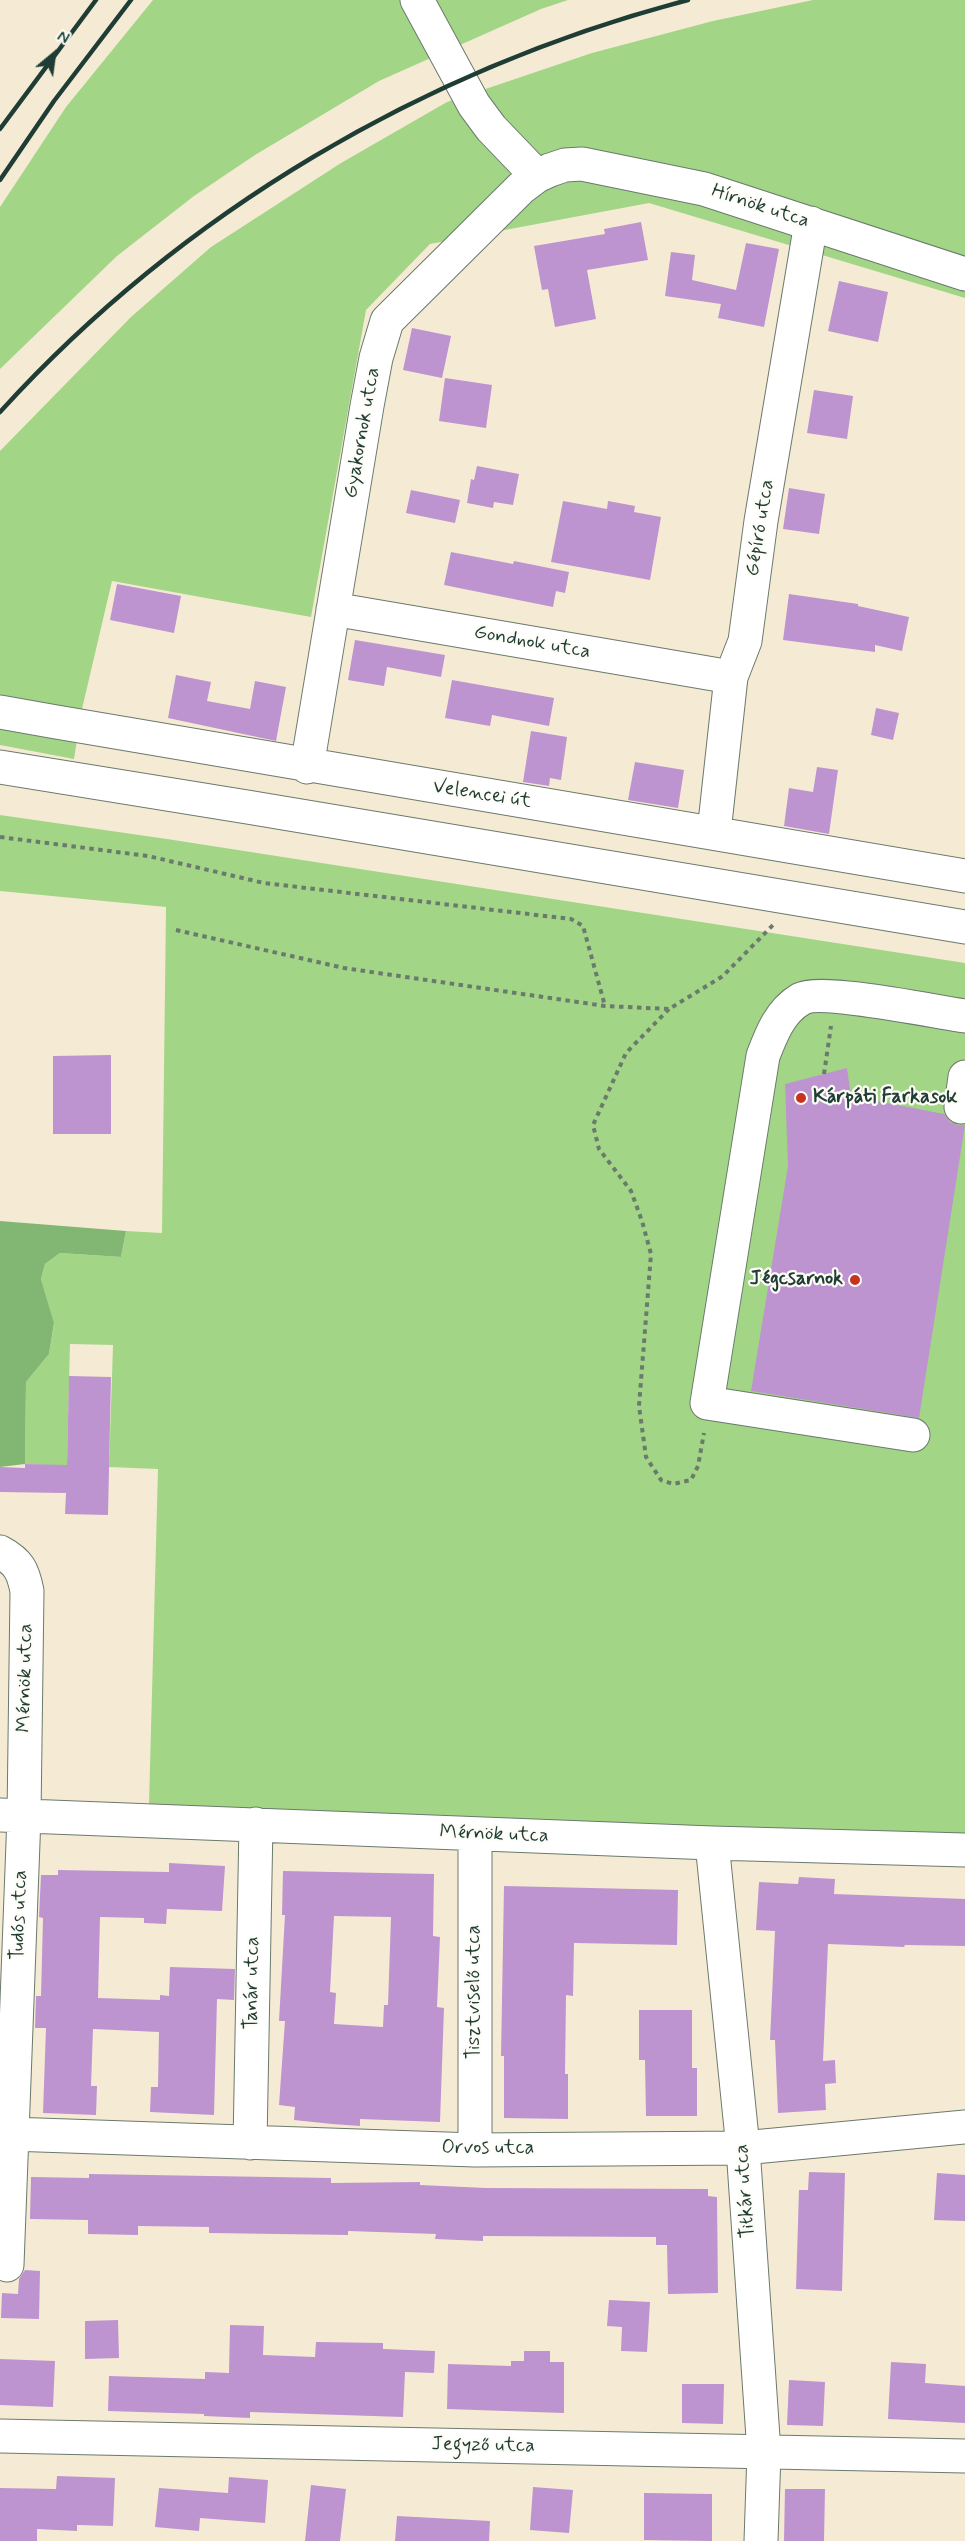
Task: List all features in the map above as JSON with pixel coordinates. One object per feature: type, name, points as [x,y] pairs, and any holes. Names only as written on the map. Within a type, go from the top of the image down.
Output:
[{"type":"street","points":[[417,0],[474,105],[490,128],[543,173]]},
{"type":"street","name":"Hírnök utca","points":[[543,173],[565,165],[600,166],[704,189],[965,274]]},
{"type":"street","name":"Gyakornok utca","points":[[307,767],[374,368],[387,321],[504,204],[543,173]]},
{"type":"street","name":"Gépíró utca","points":[[714,832],[731,677],[746,641],[761,521],[811,223]]},
{"type":"street","name":"Gondnok utca","points":[[333,609],[731,677]]},
{"type":"street","name":"Velencei út","points":[[0,712],[307,767],[714,832],[965,876]]},
{"type":"street","points":[[0,767],[290,813],[965,927]]},
{"type":"street","points":[[913,1435],[707,1403],[763,1056],[777,1022],[802,999],[835,996],[965,1016]]},
{"type":"street","name":"Mérnök utca","points":[[0,1552],[10,1557],[23,1571],[27,1591],[12,1816],[712,1843],[965,1850]]},
{"type":"street","name":"Tudós utca","points":[[7,2265],[12,1816]]},
{"type":"street","name":"Tanár utca","points":[[250,2143],[256,1824]]},
{"type":"street","name":"Tisztviselő utca","points":[[475,1834],[475,2150]]},
{"type":"street","name":"Titkár utca","points":[[712,1843],[743,2148],[764,2452],[760,2541]]},
{"type":"street","name":"Orvos utca","points":[[10,2134],[475,2150],[743,2148],[965,2127]]},
{"type":"street","name":"Jegyző utca","points":[[0,2436],[965,2456]]},
{"type":"path","points":[[0,837],[148,856],[264,884],[571,919],[583,926],[606,1006]]},
{"type":"path","points":[[705,1429],[698,1466],[691,1480],[674,1484],[661,1480],[646,1457],[639,1406],[651,1254],[631,1191],[599,1149],[593,1125],[626,1053],[669,1009],[723,976],[798,900]]},
{"type":"path","points":[[176,930],[344,968],[606,1006],[669,1009]]},
{"type":"path","points":[[825,1074],[835,996]]},
{"type":"green space","points":[[153,0],[568,0],[541,9],[379,81],[255,155],[194,196],[117,256],[0,369],[0,207],[66,107]]},
{"type":"green space","points":[[813,0],[965,0],[965,298],[649,203],[430,244],[366,310],[311,617],[112,581],[82,709],[74,759],[0,745],[0,451],[131,317],[211,247],[341,163],[447,102],[592,53],[713,21]]},
{"type":"green space","points":[[0,815],[965,963],[965,1841],[154,1808],[149,1804],[158,1469],[109,1467],[113,1345],[70,1344],[67,1466],[25,1464],[26,1382],[49,1354],[54,1324],[41,1279],[45,1264],[60,1253],[121,1257],[126,1231],[162,1233],[166,907],[0,891]]},
{"type":"green space","points":[[0,1221],[126,1231],[121,1257],[60,1253],[45,1264],[41,1279],[54,1323],[49,1354],[26,1382],[25,1464],[0,1467]]},
{"type":"building","points":[[641,222],[648,260],[587,270],[596,319],[555,327],[548,289],[542,290],[534,246],[605,234],[604,229]]},
{"type":"building","points":[[746,243],[779,249],[764,327],[718,318],[721,304],[665,296],[671,252],[695,255],[692,280],[736,290]]},
{"type":"building","points":[[839,281],[888,292],[878,342],[828,331]]},
{"type":"building","points":[[412,328],[451,336],[442,378],[403,370]]},
{"type":"building","points":[[445,378],[492,385],[486,428],[439,421]]},
{"type":"building","points":[[814,390],[853,396],[847,439],[807,433]]},
{"type":"building","points":[[477,466],[519,474],[513,505],[494,502],[493,508],[467,503],[471,479],[474,480]]},
{"type":"building","points":[[789,488],[825,494],[819,534],[783,529]]},
{"type":"building","points":[[411,490],[460,500],[455,523],[406,513]]},
{"type":"building","points":[[563,501],[607,509],[608,501],[635,506],[634,512],[661,517],[650,580],[551,562]]},
{"type":"building","points":[[451,552],[569,572],[565,593],[556,591],[553,607],[444,585]]},
{"type":"building","points":[[117,584],[181,596],[174,633],[110,620]]},
{"type":"building","points":[[789,594],[858,604],[858,606],[909,617],[902,651],[875,645],[875,652],[783,640]]},
{"type":"building","points":[[355,640],[445,655],[441,677],[387,667],[384,686],[348,680]]},
{"type":"building","points":[[176,675],[211,682],[207,701],[250,709],[255,681],[286,687],[276,741],[168,718]]},
{"type":"building","points":[[452,680],[554,698],[549,726],[492,715],[490,726],[445,718]]},
{"type":"building","points":[[876,708],[899,713],[893,740],[871,735]]},
{"type":"building","points":[[531,731],[567,737],[561,780],[550,778],[549,786],[523,782]]},
{"type":"building","points":[[635,762],[684,770],[678,808],[628,800]]},
{"type":"building","points":[[817,767],[838,770],[829,834],[784,826],[789,788],[813,792]]},
{"type":"building","points":[[111,1055],[111,1134],[53,1134],[53,1056]]},
{"type":"building","name":"Jégcsarnok","points":[[847,1068],[851,1096],[944,1114],[950,1122],[965,1125],[919,1418],[751,1391],[788,1166],[785,1084]]},
{"type":"building","points":[[69,1376],[111,1377],[108,1515],[65,1514],[66,1493],[0,1492],[0,1467],[25,1468],[25,1464],[67,1465]]},
{"type":"building","points":[[169,1863],[225,1866],[222,1911],[167,1909],[166,1924],[144,1923],[144,1918],[100,1917],[98,1998],[160,2000],[160,1995],[169,1996],[170,1967],[235,1969],[234,2000],[217,1999],[214,2115],[150,2112],[151,2087],[158,2087],[159,2032],[93,2029],[91,2086],[97,2086],[96,2115],[43,2113],[46,2028],[35,2028],[36,1996],[41,1996],[43,1918],[39,1917],[41,1875],[58,1875],[58,1870],[169,1872]]},
{"type":"building","points":[[283,1871],[434,1874],[433,1936],[440,1937],[437,2007],[444,2008],[440,2122],[360,2119],[360,2126],[294,2120],[295,2107],[279,2105],[285,2021],[279,2021],[285,1915],[282,1915]],"holes":[[[334,1916],[391,1917],[388,2005],[384,2005],[383,2027],[334,2024],[336,1993],[330,1992]]]},
{"type":"building","points":[[799,1877],[835,1879],[834,1894],[965,1899],[965,1946],[905,1945],[904,1947],[828,1944],[823,2061],[835,2060],[836,2083],[825,2084],[826,2110],[778,2113],[775,2040],[770,2040],[775,1931],[756,1930],[759,1882],[798,1884]]},
{"type":"building","points":[[504,1886],[678,1890],[677,1945],[574,1943],[573,1996],[566,1995],[565,2074],[568,2074],[568,2119],[504,2118],[504,2056],[501,2056]]},
{"type":"building","points":[[639,2010],[692,2010],[692,2068],[697,2068],[697,2116],[646,2116],[645,2060],[639,2060]]},
{"type":"building","points":[[809,2172],[845,2173],[842,2291],[796,2289],[799,2190],[808,2190]]},
{"type":"building","points":[[937,2173],[965,2175],[965,2221],[934,2220]]},
{"type":"building","points":[[89,2174],[331,2178],[331,2183],[420,2182],[420,2185],[486,2188],[708,2189],[708,2196],[717,2197],[718,2293],[668,2294],[667,2245],[656,2245],[656,2237],[483,2236],[483,2241],[435,2239],[436,2234],[348,2231],[348,2235],[209,2233],[209,2227],[138,2226],[138,2235],[88,2234],[88,2220],[30,2219],[31,2177],[89,2178]]},
{"type":"building","points":[[25,2270],[40,2271],[39,2319],[1,2318],[2,2293],[18,2294],[19,2279]]},
{"type":"building","points":[[609,2300],[650,2302],[647,2352],[621,2351],[622,2327],[607,2326]]},
{"type":"building","points":[[118,2320],[119,2358],[85,2359],[85,2321]]},
{"type":"building","points":[[230,2325],[264,2326],[263,2355],[315,2357],[316,2342],[383,2343],[383,2349],[435,2351],[434,2373],[405,2372],[403,2417],[250,2412],[250,2418],[108,2411],[109,2376],[205,2379],[205,2372],[229,2373]]},
{"type":"building","points":[[524,2351],[550,2351],[550,2362],[564,2362],[564,2413],[447,2409],[448,2364],[511,2366],[511,2361],[524,2361]]},
{"type":"building","points":[[0,2359],[55,2361],[53,2407],[0,2405]]},
{"type":"building","points":[[891,2362],[926,2364],[925,2383],[965,2386],[965,2423],[888,2419]]},
{"type":"building","points":[[789,2380],[825,2382],[823,2426],[787,2425]]},
{"type":"building","points":[[682,2384],[724,2384],[723,2424],[682,2423]]},
{"type":"building","points":[[57,2476],[115,2478],[113,2526],[77,2525],[77,2531],[37,2529],[37,2541],[0,2541],[0,2488],[56,2489]]},
{"type":"building","points":[[229,2477],[268,2480],[265,2523],[200,2518],[199,2531],[155,2527],[159,2488],[228,2493]]},
{"type":"building","points":[[311,2485],[346,2489],[340,2541],[305,2541]]},
{"type":"building","points":[[533,2487],[573,2490],[569,2533],[530,2530]]},
{"type":"building","points":[[785,2489],[825,2489],[824,2541],[784,2541]]},
{"type":"building","points":[[644,2493],[712,2494],[712,2541],[644,2540]]},
{"type":"building","points":[[397,2516],[490,2521],[489,2541],[395,2541]]},
{"type":"railway","points":[[0,129],[96,0]]},
{"type":"railway","points":[[0,180],[54,101],[131,0]]},
{"type":"railway","points":[[0,412],[71,339],[148,273],[229,212],[314,156],[403,108],[495,65],[590,29],[688,0]]},
{"type":"place","name":"Kárpáti Farkasok","points":[[801,1098]]},
{"type":"place","name":"Jégcsarnok","points":[[855,1280]]}]
